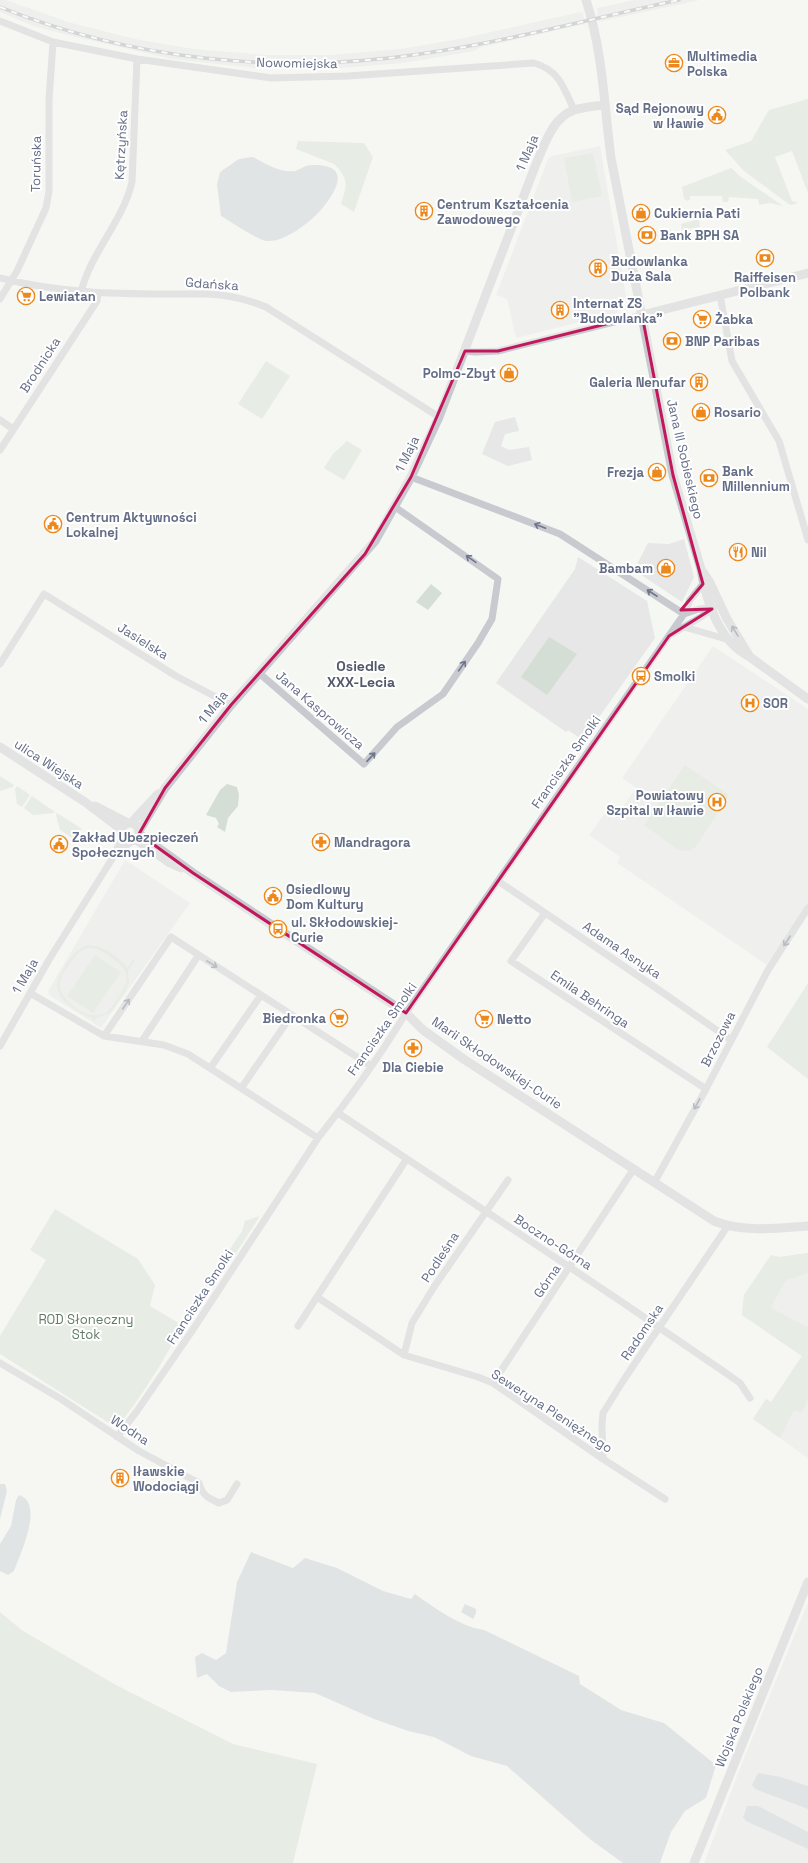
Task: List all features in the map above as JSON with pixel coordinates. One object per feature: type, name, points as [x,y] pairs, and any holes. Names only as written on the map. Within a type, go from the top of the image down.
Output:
[{"type":"street","name":"Jana III Sobieskiego","points":[[586,0],[594,25],[600,56],[611,158],[673,475],[701,569],[703,584],[716,607]]},
{"type":"street","name":"Nowomiejska","points":[[0,21],[53,42],[137,59],[271,78],[348,76],[534,63],[548,68],[557,77],[574,110]]},
{"type":"street","name":"Toruńska","points":[[0,299],[46,208],[49,191],[49,100],[53,42]]},
{"type":"street","name":"Kętrzyńska","points":[[81,292],[87,274],[129,196],[132,182],[137,59]]},
{"type":"street","name":"1 Maja","points":[[0,1046],[30,993],[112,859],[126,828],[165,788],[231,705],[375,541],[411,477],[439,417],[554,125],[563,116],[574,110],[605,105]]},
{"type":"street","points":[[465,351],[498,352],[808,273]]},
{"type":"street","name":"Gdańska","points":[[0,278],[49,289],[81,292],[208,294],[236,297],[251,301],[266,307],[439,417]]},
{"type":"street","name":"Brodnicka","points":[[0,450],[97,301],[98,293]]},
{"type":"street","points":[[720,295],[732,361],[779,441],[808,540]]},
{"type":"street","points":[[0,420],[13,429]]},
{"type":"street","points":[[411,477],[560,534],[684,614],[699,609],[716,607]]},
{"type":"street","name":"Jana Kasprowicza","points":[[259,673],[364,764],[397,727],[443,694],[478,643],[492,619],[498,579],[395,507]]},
{"type":"street","name":"Jana III Sobieskiego","points":[[701,569],[709,581],[716,607]]},
{"type":"street","name":"Franciszka Smolki","points":[[117,1437],[137,1411],[192,1331],[318,1138],[338,1113],[371,1066],[406,1013],[669,636],[684,614],[690,600],[703,584]]},
{"type":"street","name":"Jasielska","points":[[0,664],[44,594],[176,676],[231,705]]},
{"type":"street","points":[[716,607],[726,639]]},
{"type":"street","points":[[716,607],[750,657]]},
{"type":"street","name":"Franciszka Smolki","points":[[669,636],[716,607]]},
{"type":"street","points":[[684,627],[726,639],[741,652],[808,699]]},
{"type":"street","name":"ulica Wiejska","points":[[0,747],[126,828]]},
{"type":"street","name":"1 Maja","points":[[112,859],[136,836],[165,788]]},
{"type":"street","points":[[126,828],[136,825],[136,836]]},
{"type":"street","points":[[126,828],[136,836]]},
{"type":"street","name":"Marii Skłodowskiej-Curie","points":[[136,836],[170,863],[193,873],[406,1013],[423,1030],[465,1060],[714,1221],[728,1227],[758,1229],[806,1226]]},
{"type":"street","name":"Adama Asnyka","points":[[498,881],[730,1040]]},
{"type":"street","name":"Brzozowa","points":[[654,1183],[706,1089],[730,1040],[768,970],[808,908]]},
{"type":"street","name":"Emila Behringa","points":[[545,913],[511,961],[706,1089]]},
{"type":"street","points":[[104,1036],[171,937],[291,1016],[371,1066]]},
{"type":"street","points":[[142,1041],[198,956]]},
{"type":"street","points":[[30,993],[104,1036],[142,1041],[177,1048],[211,1067],[318,1138]]},
{"type":"street","points":[[211,1067],[260,995]]},
{"type":"street","points":[[242,1087],[291,1016]]},
{"type":"street","name":"Boczno-Górna","points":[[338,1113],[484,1212],[660,1327],[740,1383],[750,1398]]},
{"type":"street","points":[[298,1326],[406,1160]]},
{"type":"street","name":"Górna","points":[[493,1383],[633,1170]]},
{"type":"street","name":"Podleśna","points":[[404,1355],[412,1323],[484,1212],[508,1180]]},
{"type":"street","name":"Radomska","points":[[603,1459],[602,1424],[604,1413],[624,1378],[728,1227]]},
{"type":"street","name":"Seweryna Pieniężnego","points":[[317,1297],[404,1355],[478,1377],[493,1383],[603,1459],[665,1499]]},
{"type":"street","name":"Wodna","points":[[0,1363],[61,1399],[139,1451],[199,1483],[201,1492],[209,1498],[219,1503],[227,1500],[237,1484]]},
{"type":"street","name":"Wojska Polskiego","points":[[694,1863],[808,1582]]},
{"type":"highlighted area","points":[[642,315],[673,475],[703,584],[681,610],[712,609],[669,636],[406,1013],[193,873],[139,834],[165,788],[231,705],[365,554],[411,477],[465,351],[498,351]]},
{"type":"shaded area","points":[[0,0],[6,0],[68,22],[135,39],[194,49],[267,55],[330,55],[400,49],[464,38],[580,12],[583,13],[585,24],[478,48],[475,51],[404,63],[331,69],[254,68],[172,59],[33,26],[0,12]]},
{"type":"shaded area","points":[[634,0],[700,0],[598,22],[597,8]]},
{"type":"shaded area","points":[[600,146],[626,296],[617,313],[516,338],[507,299],[496,295],[548,159],[552,156]]},
{"type":"shaded area","points":[[253,157],[284,171],[295,171],[312,165],[324,166],[333,169],[337,174],[338,180],[328,201],[314,217],[293,233],[281,239],[269,241],[265,240],[252,235],[221,216],[217,185],[220,172],[239,159]]},
{"type":"shaded area","points":[[515,417],[519,431],[505,434],[501,446],[509,450],[529,447],[532,460],[508,466],[482,454],[495,422]]},
{"type":"shaded area","points":[[684,539],[694,577],[682,602],[634,570],[648,543],[669,544]]},
{"type":"shaded area","points":[[578,557],[647,601],[655,638],[583,740],[568,730],[566,732],[496,683],[575,569]]},
{"type":"shaded area","name":"Powiatowy Szpital w Iławie","points":[[713,646],[808,709],[808,903],[767,965],[617,863],[620,857],[589,835],[605,813],[614,819],[636,788],[622,778]]},
{"type":"shaded area","points":[[125,860],[190,903],[101,1028],[49,995],[48,991]]},
{"type":"shaded area","points":[[808,1253],[808,1458],[753,1419],[766,1399],[771,1402],[802,1356],[742,1315],[744,1295],[771,1255],[779,1257]]},
{"type":"shaded area","points":[[0,1484],[5,1484],[7,1491],[0,1519]]},
{"type":"shaded area","points":[[19,1495],[26,1500],[30,1508],[30,1518],[25,1542],[14,1571],[8,1575],[0,1571],[0,1544],[11,1526],[16,1500]]},
{"type":"shaded area","points":[[251,1552],[293,1568],[305,1558],[337,1568],[383,1591],[411,1599],[415,1594],[456,1621],[484,1630],[579,1676],[580,1684],[621,1710],[664,1723],[716,1765],[706,1798],[685,1811],[671,1832],[660,1863],[623,1863],[591,1840],[507,1766],[471,1756],[434,1737],[408,1731],[374,1719],[315,1693],[271,1690],[231,1692],[219,1686],[207,1674],[197,1678],[195,1657],[202,1653],[216,1660],[226,1653],[237,1582]]},
{"type":"shaded area","points":[[808,1602],[808,1863],[704,1863],[744,1758]]},
{"type":"shaded area","points":[[465,1604],[476,1609],[473,1619],[461,1612]]},
{"type":"shaded area","points":[[758,1773],[781,1777],[808,1786],[808,1809],[755,1789],[752,1785]]},
{"type":"shaded area","points":[[747,1806],[758,1806],[808,1832],[808,1849],[746,1821],[743,1817]]},
{"type":"green space","points":[[808,99],[808,193],[792,151],[775,157],[792,201],[797,202],[796,204],[790,205],[744,171],[725,150],[751,141],[769,110]]},
{"type":"green space","points":[[298,141],[364,143],[373,157],[354,212],[341,204],[345,192],[345,182],[339,169],[334,164],[296,149]]},
{"type":"green space","points":[[593,153],[602,196],[572,202],[564,158]]},
{"type":"green space","points":[[731,168],[741,177],[783,206],[770,203],[759,205],[758,199],[729,197],[728,202],[723,202],[722,196],[690,196],[688,201],[684,199],[682,187]]},
{"type":"green space","points":[[699,219],[700,227],[682,230],[681,224]]},
{"type":"green space","points":[[266,361],[290,376],[262,419],[238,404]]},
{"type":"green space","points":[[347,441],[362,450],[344,480],[324,468],[333,454]]},
{"type":"green space","points":[[431,584],[442,593],[428,610],[416,602]]},
{"type":"green space","points":[[549,637],[577,654],[547,695],[521,677]]},
{"type":"green space","points":[[685,765],[728,794],[728,797],[695,848],[690,851],[677,849],[644,825]]},
{"type":"green space","points":[[0,776],[14,785],[13,787],[0,791]]},
{"type":"green space","points":[[227,784],[237,787],[239,795],[238,806],[228,818],[225,832],[217,827],[219,824],[216,818],[206,815],[220,790]]},
{"type":"green space","points":[[17,786],[30,795],[22,807],[17,804],[15,789]]},
{"type":"green space","points":[[32,796],[55,812],[33,815],[24,808]]},
{"type":"green space","points":[[57,813],[82,829],[75,840],[60,830],[56,815]]},
{"type":"green space","points":[[88,945],[93,945],[110,952],[120,959],[127,968],[133,959],[135,960],[128,971],[129,983],[124,993],[110,1013],[96,1018],[94,1021],[92,1018],[66,1003],[58,993],[57,987],[60,976],[71,957],[81,948]],"holes":[[[91,948],[103,952],[117,962],[122,966],[126,975],[125,986],[122,992],[112,1007],[100,1015],[87,1014],[80,1011],[67,1001],[60,988],[61,977],[76,955],[81,951]]]},
{"type":"green space","points":[[95,955],[121,972],[93,1013],[67,996]]},
{"type":"green space","points":[[808,983],[808,1079],[767,1047]]},
{"type":"green space","name":"ROD Słoneczny Stok","points":[[55,1209],[138,1259],[155,1285],[150,1306],[182,1325],[152,1378],[117,1428],[0,1354],[0,1336],[46,1260],[30,1250]]},
{"type":"green space","points":[[260,1216],[230,1262],[226,1264],[223,1262],[224,1258],[242,1231],[245,1221]]},
{"type":"green space","points":[[808,1253],[808,1273],[785,1281],[771,1308],[808,1327],[808,1400],[802,1413],[794,1410],[780,1438],[753,1419],[766,1399],[771,1402],[802,1356],[742,1315],[744,1295],[771,1255],[779,1257]]},
{"type":"green space","points":[[0,1612],[23,1631],[116,1685],[233,1744],[317,1764],[293,1863],[0,1863]]},
{"type":"railway","points":[[0,7],[50,25],[101,40],[154,51],[207,58],[260,62],[313,63],[367,60],[453,49],[679,0]]},
{"type":"place","name":"Multimedia Polska","points":[[674,63]]},
{"type":"place","name":"Sąd Rejonowy w Iławie","points":[[717,115]]},
{"type":"place","name":"Centrum Kształcenia Zawodowego","points":[[424,211]]},
{"type":"place","name":"Cukiernia Pati","points":[[641,213]]},
{"type":"place","name":"Bank BPH SA","points":[[647,235]]},
{"type":"place","name":"Raiffeisen Polbank","points":[[765,258]]},
{"type":"place","name":"Budowlanka Duża Sala","points":[[598,268]]},
{"type":"place","name":"Lewiatan","points":[[26,296]]},
{"type":"place","name":"Internat ZS \"Budowlanka\"","points":[[560,310]]},
{"type":"place","name":"Żabka","points":[[702,319]]},
{"type":"place","name":"BNP Paribas","points":[[672,341]]},
{"type":"place","name":"Polmo-Zbyt","points":[[509,373]]},
{"type":"place","name":"Galeria Nenufar","points":[[699,382]]},
{"type":"place","name":"Rosario","points":[[701,412]]},
{"type":"place","name":"Frezja","points":[[657,472]]},
{"type":"place","name":"Bank Millennium","points":[[709,478]]},
{"type":"place","name":"Centrum Aktywności Lokalnej","points":[[53,524]]},
{"type":"place","name":"Nil","points":[[738,552]]},
{"type":"place","name":"Bambam","points":[[666,568]]},
{"type":"place","name":"Smolki","points":[[641,676]]},
{"type":"place","name":"SOR","points":[[750,703]]},
{"type":"place","name":"Powiatowy Szpital w Iławie","points":[[717,802]]},
{"type":"place","name":"Mandragora","points":[[321,842]]},
{"type":"place","name":"Zakład Ubezpieczeń Społecznych","points":[[59,844]]},
{"type":"place","name":"Osiedlowy Dom Kultury","points":[[273,896]]},
{"type":"place","name":"ul. Skłodowskiej- Curie","points":[[278,929]]},
{"type":"place","name":"Biedronka","points":[[339,1018]]},
{"type":"place","name":"Netto","points":[[484,1019]]},
{"type":"place","name":"Dla Ciebie","points":[[413,1048]]},
{"type":"place","name":"Iławskie Wodociągi","points":[[120,1478]]},
{"type":"district","name":"Osiedle XXX-Lecia","points":[[361,674]]}]
